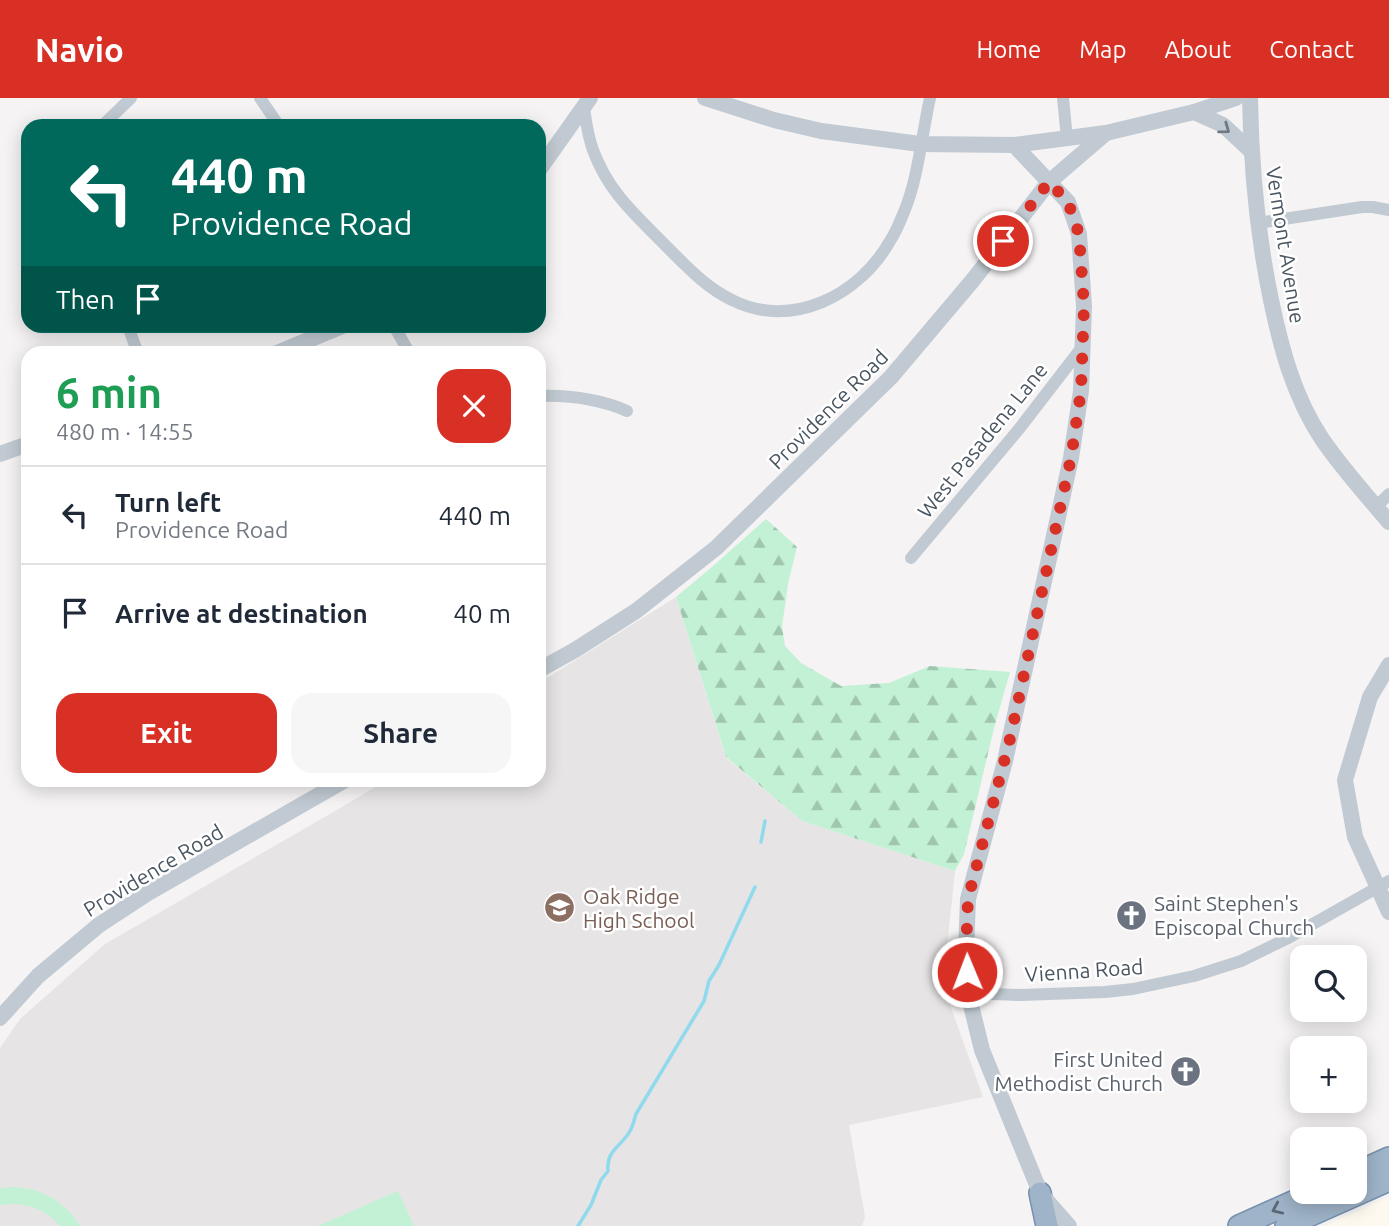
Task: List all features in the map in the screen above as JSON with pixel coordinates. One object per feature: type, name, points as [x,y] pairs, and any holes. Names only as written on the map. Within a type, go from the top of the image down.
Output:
[{"type":"highway","points":[[1367,1170],[1389,1164]]},
{"type":"highway","points":[[1286,1226],[1389,1164]]},
{"type":"highway","points":[[1040,1193],[1047,1226]]},
{"type":"highway","points":[[1239,1226],[1290,1203]]},
{"type":"street","points":[[260,98],[274,119]]},
{"type":"street","points":[[705,98],[774,120],[821,131],[920,144],[1014,145],[1106,133],[1194,112],[1236,98]]},
{"type":"street","points":[[587,103],[592,147],[616,194],[704,283],[733,301],[763,310],[790,311],[821,304],[846,290],[867,271],[890,241],[905,209],[916,170],[930,98]]},
{"type":"street","points":[[1063,98],[1067,139]]},
{"type":"street","name":"Vermont Avenue","points":[[1250,98],[1251,151],[1264,267],[1278,333],[1295,389],[1322,438],[1389,523]]},
{"type":"street","points":[[108,119],[125,100]]},
{"type":"street","points":[[546,160],[587,103]]},
{"type":"street","name":"Vermont Avenue","points":[[1194,112],[1223,125],[1251,151]]},
{"type":"street","name":"Providence Road","points":[[546,666],[636,611],[716,548],[891,377],[973,280],[1049,182],[1106,133]]},
{"type":"street","points":[[1014,145],[1068,202],[1079,234],[1084,306],[1081,391],[1071,458],[1005,761],[968,899],[966,952],[968,993],[982,1050],[1053,1226]]},
{"type":"street","points":[[1258,223],[1362,207],[1373,206],[1389,210]]},
{"type":"street","points":[[294,346],[325,333]]},
{"type":"street","name":"West Pasadena Lane","points":[[911,558],[1019,429],[1083,346]]},
{"type":"street","points":[[546,396],[591,399],[627,411]]},
{"type":"street","points":[[0,454],[21,446]]},
{"type":"street","points":[[1376,507],[1389,494]]},
{"type":"street","points":[[1389,664],[1370,697],[1345,780],[1355,836],[1383,884],[1389,912]]},
{"type":"street","name":"Providence Road","points":[[0,1018],[38,976],[99,925],[148,893],[333,787]]},
{"type":"street","name":"Vienna Road","points":[[968,993],[1021,995],[1105,992],[1194,976],[1241,961],[1383,884]]},
{"type":"street","points":[[1040,1193],[1069,1226]]},
{"type":"shaded area","name":"Oak Ridge High School","points":[[676,597],[726,758],[802,821],[955,871],[943,985],[983,1097],[849,1125],[865,1217],[862,1226],[0,1226],[0,1048],[20,1019],[105,944],[375,787],[546,787],[546,679]]},
{"type":"shaded area","points":[[1389,1197],[1389,1226],[1325,1226]]},
{"type":"green space","points":[[766,519],[797,547],[782,627],[785,646],[801,663],[841,686],[889,683],[930,666],[1010,672],[964,854],[955,871],[802,821],[726,757],[676,597]]},
{"type":"green space","points":[[0,1188],[32,1190],[51,1197],[67,1209],[80,1226],[60,1226],[33,1207],[0,1205]]},
{"type":"green space","points":[[398,1191],[414,1226],[318,1226]]},
{"type":"waterway","points":[[761,842],[765,821]]},
{"type":"waterway","points":[[578,1226],[608,1171],[609,1158],[630,1131],[636,1114],[704,1001],[709,981],[755,887]]},
{"type":"place","name":"Oak Ridge High School","points":[[560,908]]},
{"type":"place","name":"Saint Stephen's Episcopal Church","points":[[1131,915]]},
{"type":"place","name":"First United Methodist Church","points":[[1186,1071]]},
{"type":"route","points":[[967,972],[968,899],[1010,739],[1071,458],[1081,391],[1083,278],[1079,234],[1068,202],[1049,182],[1003,241]]}]
